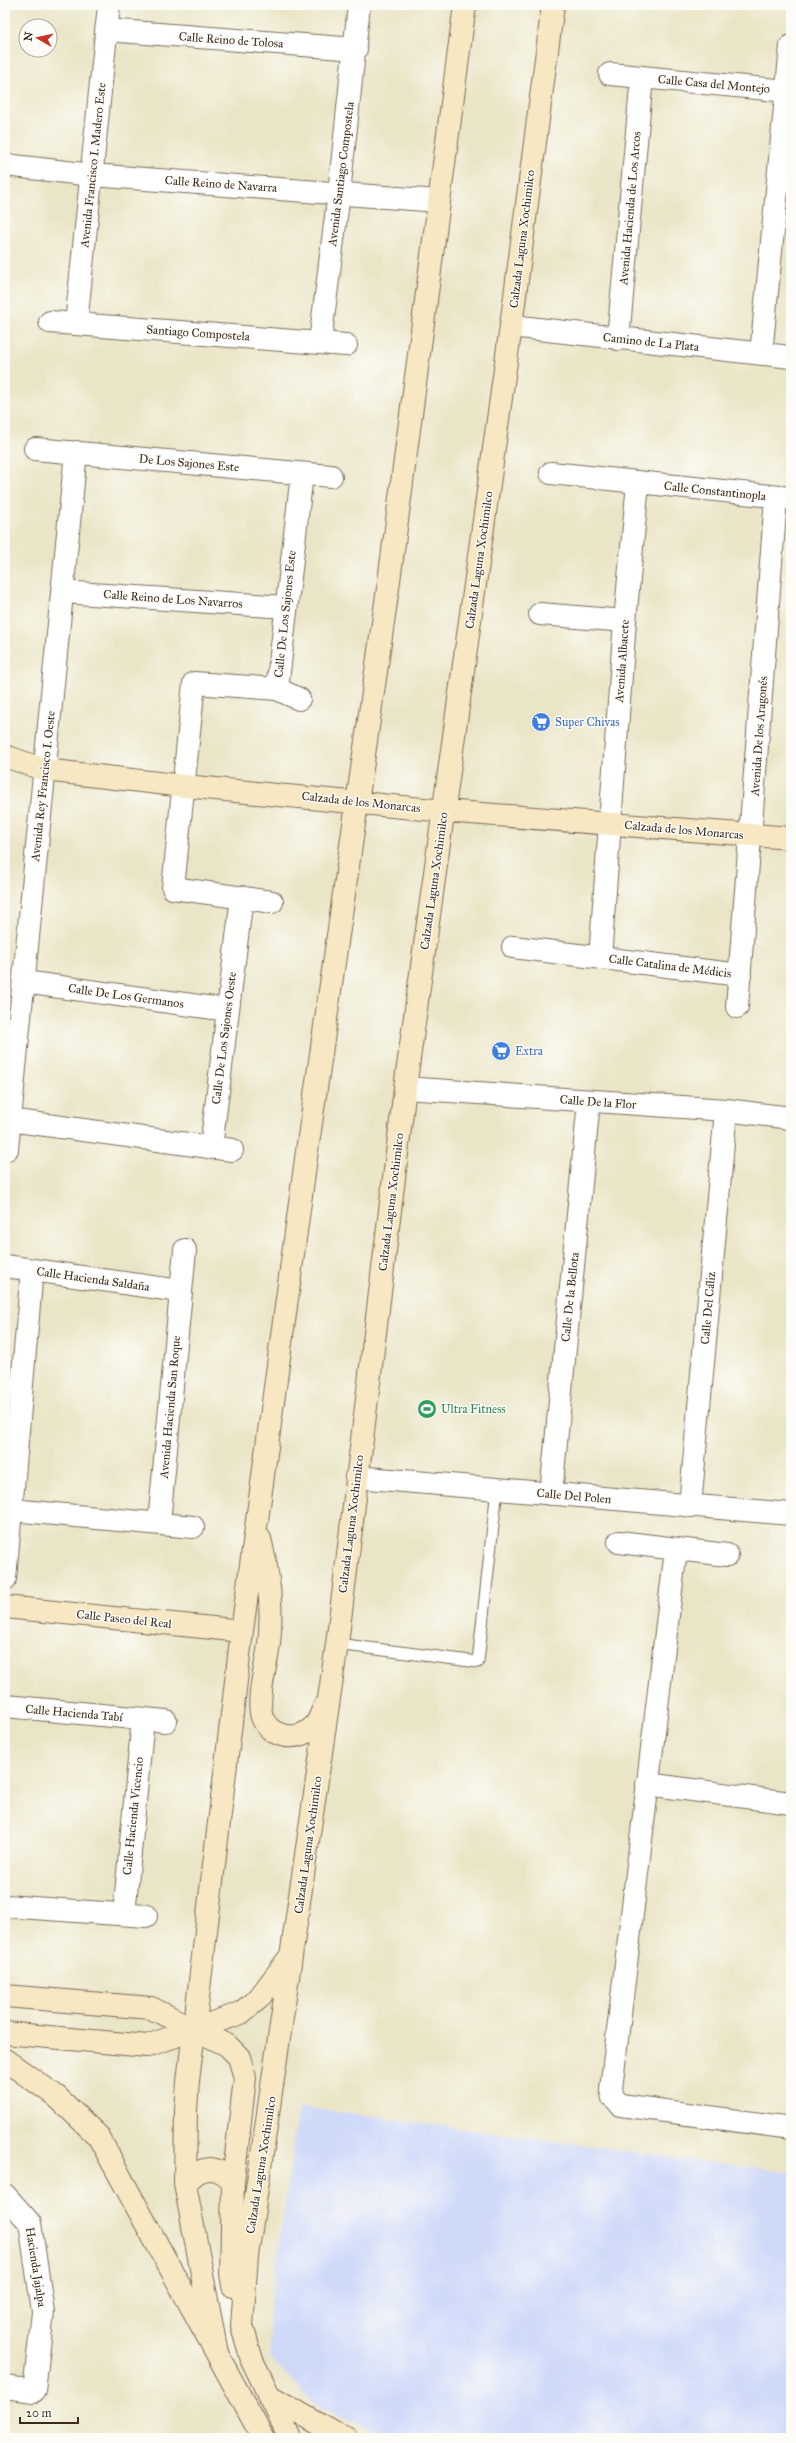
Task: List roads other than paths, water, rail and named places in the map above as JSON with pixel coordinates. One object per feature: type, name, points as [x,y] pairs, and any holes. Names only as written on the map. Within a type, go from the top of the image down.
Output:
[{"type":"main road","points":[[217,2353],[185,2184],[186,2110],[194,2030],[242,1631],[258,1528],[307,1151],[358,802],[465,5]]},
{"type":"main road","name":"Calzada Laguna Xochimilco","points":[[290,2438],[268,2396],[252,2360],[242,2326],[247,2256],[293,1953],[336,1644],[405,1088],[511,326],[553,5]]},
{"type":"main road","name":"Calzada de los Monarcas","points":[[5,756],[45,770],[184,786],[444,811],[791,838]]},
{"type":"main road","points":[[258,1528],[270,1576],[271,1609],[269,1644],[261,1699],[262,1716],[269,1729],[284,1736],[301,1736],[314,1728],[328,1700]]},
{"type":"main road","name":"Calle Paseo del Real","points":[[5,1608],[242,1631]]},
{"type":"main road","points":[[5,2033],[147,2046],[241,2013],[259,1998],[293,1953]]},
{"type":"main road","points":[[5,1996],[151,2008],[194,2030],[228,2045],[239,2057],[245,2078],[233,2182],[231,2274],[242,2326]]},
{"type":"main road","points":[[5,2060],[56,2096],[98,2136],[263,2438]]},
{"type":"main road","points":[[185,2184],[195,2172],[208,2170],[224,2173],[233,2182]]},
{"type":"main road","points":[[268,2396],[334,2433],[346,2438]]},
{"type":"street","name":"Avenida Francisco I. Madero Este","points":[[76,324],[109,5]]},
{"type":"street","name":"Avenida Santiago Compostela","points":[[320,342],[356,49],[359,5]]},
{"type":"street","name":"Calle Reino de Tolosa","points":[[106,30],[356,49]]},
{"type":"street","points":[[761,354],[791,46]]},
{"type":"street","name":"Calle Casa del Montejo","points":[[610,74],[787,91]]},
{"type":"street","name":"Avenida Hacienda de Los Arcos","points":[[618,339],[642,77]]},
{"type":"street","name":"Calle Reino de Navarra","points":[[5,165],[92,175],[438,201]]},
{"type":"street","name":"Santiago Compostela","points":[[50,322],[346,345]]},
{"type":"street","name":"Camino de La Plata","points":[[511,326],[791,357]]},
{"type":"street","name":"De Los Sajones Este","points":[[35,449],[331,476]]},
{"type":"street","name":"Avenida Rey Francisco I. Oeste","points":[[7,1149],[76,452]]},
{"type":"street","name":"Calle Constantinopla","points":[[551,473],[784,498]]},
{"type":"street","name":"Calle De Los Sajones Este","points":[[184,786],[194,683],[277,689],[285,607],[302,474]]},
{"type":"street","name":"Avenida Albacete","points":[[600,958],[625,621],[638,483]]},
{"type":"street","name":"Avenida De los Aragonés","points":[[737,1007],[784,498]]},
{"type":"street","name":"Calle Reino de Los Navarros","points":[[62,592],[285,607]]},
{"type":"street","points":[[540,614],[625,621]]},
{"type":"street","points":[[277,689],[299,699]]},
{"type":"street","points":[[184,786],[173,888],[272,902]]},
{"type":"street","name":"Calle De Los Sajones Oeste","points":[[9,1120],[221,1149],[228,1010],[242,897]]},
{"type":"street","name":"Calle Catalina de Médicis","points":[[513,947],[740,975]]},
{"type":"street","name":"Calle De Los Germanos","points":[[24,982],[228,1010]]},
{"type":"street","name":"Calle De la Flor","points":[[405,1088],[726,1110],[791,1118]]},
{"type":"street","name":"Calle De la Bellota","points":[[551,1494],[589,1101]]},
{"type":"street","name":"Calle Del Cáliz","points":[[690,1506],[726,1110]]},
{"type":"street","name":"Avenida Hacienda San Roque","points":[[159,1523],[185,1250]]},
{"type":"street","name":"Calle Hacienda Saldaña","points":[[5,1266],[180,1291]]},
{"type":"street","points":[[5,1579],[32,1270]]},
{"type":"street","name":"Calle Del Polen","points":[[356,1478],[791,1514]]},
{"type":"street","points":[[12,1510],[193,1527]]},
{"type":"street","points":[[619,1542],[727,1555]]},
{"type":"street","points":[[676,1549],[611,2090],[613,2098],[622,2106],[791,2128]]},
{"type":"street","name":"Calle Hacienda Tabí","points":[[5,1706],[166,1721]]},
{"type":"street","name":"Calle Hacienda Vicencio","points":[[124,1914],[143,1719]]},
{"type":"street","points":[[647,1784],[791,1803]]},
{"type":"street","points":[[5,1906],[146,1916]]},
{"type":"street","name":"Hacienda Jajalpa","points":[[5,2196],[30,2223],[43,2312],[34,2391],[5,2387]]},
{"type":"lane","points":[[336,1644],[478,1662],[497,1489]]},
{"type":"place","name":"Super Chivas","points":[[541,722]]},
{"type":"place","name":"Extra","points":[[501,1051]]},
{"type":"place","name":"Ultra Fitness","points":[[427,1409]]}]
